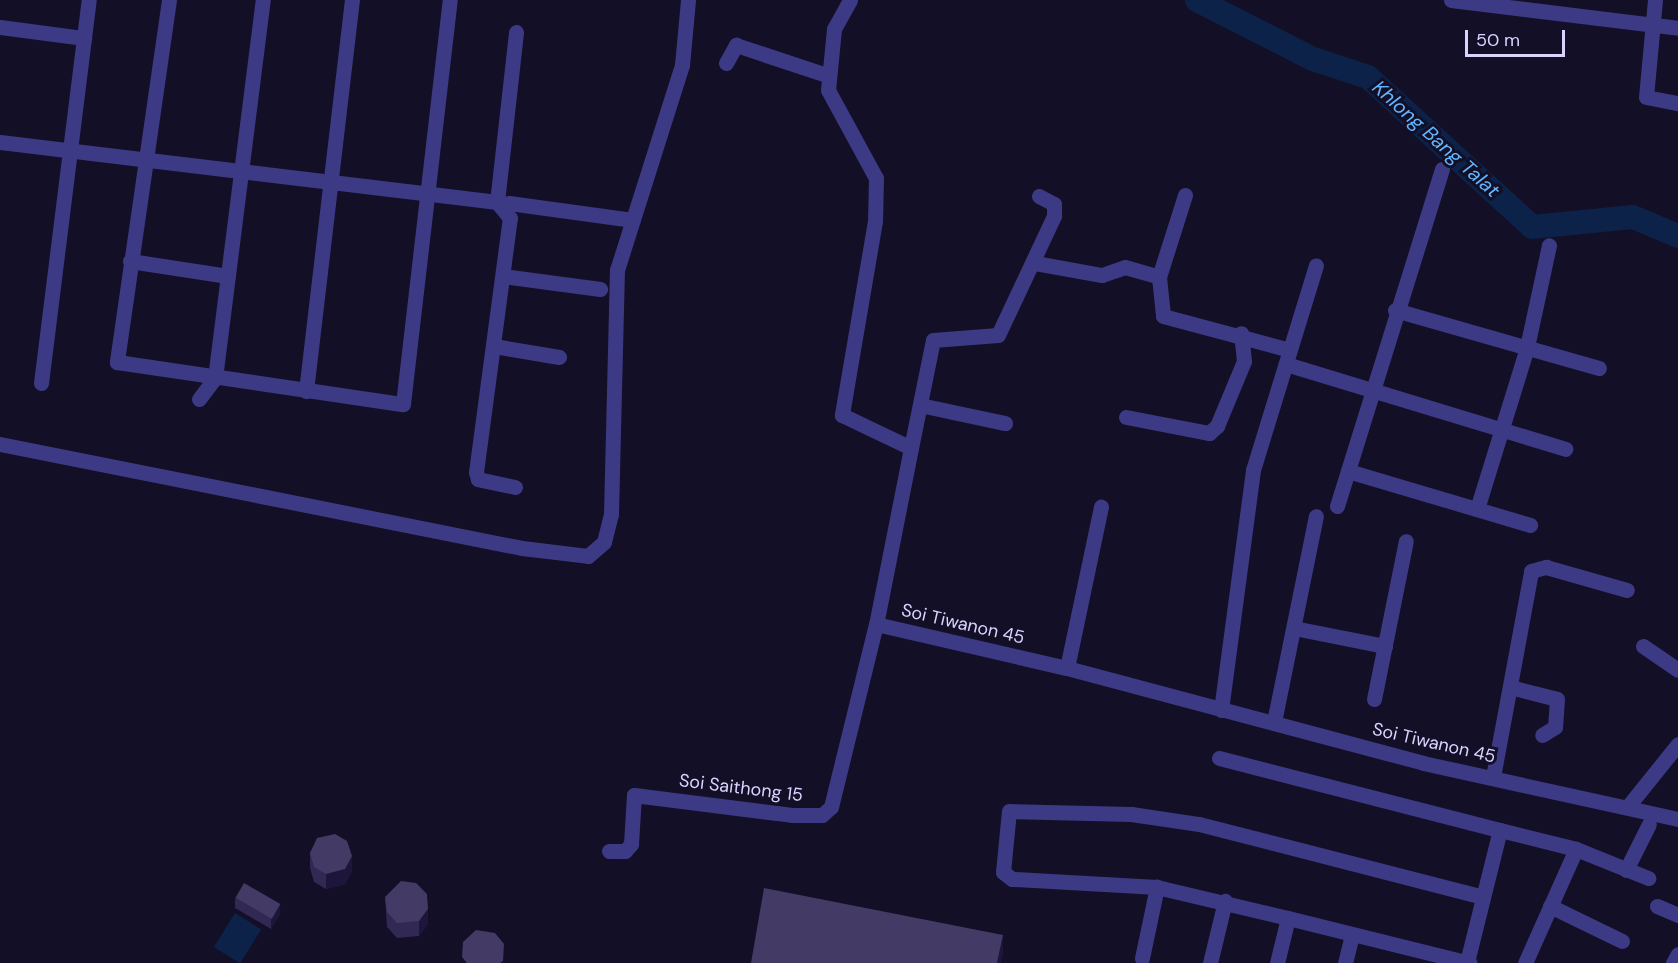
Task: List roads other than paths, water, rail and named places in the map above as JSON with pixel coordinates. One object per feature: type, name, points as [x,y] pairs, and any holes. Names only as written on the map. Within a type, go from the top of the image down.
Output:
[{"type":"street","points":[[41,383],[89,0]]},
{"type":"street","points":[[169,0],[117,362],[215,378],[405,403],[450,0]]},
{"type":"street","points":[[199,399],[215,378],[263,0]]},
{"type":"street","points":[[306,390],[352,0]]},
{"type":"street","points":[[0,444],[522,548],[588,556],[604,542],[610,514],[617,270],[682,65],[688,0]]},
{"type":"street","points":[[850,0],[840,10],[826,75],[828,90],[876,178],[875,221],[842,415],[911,448]]},
{"type":"street","points":[[1451,0],[1678,28]]},
{"type":"street","points":[[1655,0],[1646,97],[1678,103]]},
{"type":"street","points":[[0,27],[84,38]]},
{"type":"street","points":[[515,487],[476,476],[510,218],[499,204],[516,32]]},
{"type":"street","points":[[726,63],[736,45],[826,75]]},
{"type":"street","points":[[0,142],[499,204],[515,203],[633,220]]},
{"type":"street","points":[[1337,506],[1395,310],[1442,169]]},
{"type":"street","points":[[1185,195],[1159,277],[1163,316],[1241,333],[1288,357],[1371,390],[1565,449]]},
{"type":"street","points":[[1039,196],[1054,204],[1035,263],[1102,275],[1125,267],[1159,277]]},
{"type":"street","points":[[1477,510],[1527,347],[1549,245]]},
{"type":"street","points":[[130,261],[228,276]]},
{"type":"street","name":"Soi Tiwanon 45","points":[[1035,263],[998,335],[933,340],[876,624],[1066,668],[1221,710],[1493,777],[1629,805],[1678,819]]},
{"type":"street","points":[[1221,710],[1253,470],[1316,265]]},
{"type":"street","points":[[503,276],[600,289]]},
{"type":"street","points":[[1395,310],[1599,368]]},
{"type":"street","points":[[1126,417],[1209,433],[1217,426],[1244,361],[1241,333]]},
{"type":"street","points":[[494,346],[559,357]]},
{"type":"street","points":[[920,405],[1005,423]]},
{"type":"street","points":[[1348,471],[1530,525]]},
{"type":"street","points":[[1066,668],[1101,507]]},
{"type":"street","points":[[1274,722],[1316,516]]},
{"type":"street","points":[[1374,699],[1406,541]]},
{"type":"street","points":[[1493,777],[1514,688],[1531,571],[1546,567],[1627,590]]},
{"type":"street","name":"Soi Saithong 15","points":[[609,851],[625,851],[631,844],[634,795],[822,814],[836,800],[876,624]]},
{"type":"street","points":[[1294,628],[1385,646]]},
{"type":"street","points":[[1643,646],[1678,670]]},
{"type":"street","points":[[1514,688],[1557,699],[1555,727],[1542,735]]},
{"type":"street","points":[[1629,805],[1678,744]]},
{"type":"street","points":[[1220,758],[1576,849],[1648,878]]},
{"type":"street","points":[[1483,897],[1199,824],[1131,814],[1009,811],[1004,875],[1158,887],[1225,901],[1468,963],[1500,830]]},
{"type":"street","points":[[1626,870],[1649,824]]},
{"type":"street","points":[[1525,963],[1576,849]]},
{"type":"street","points":[[1142,958],[1158,887]]},
{"type":"street","points":[[1210,963],[1225,901]]},
{"type":"street","points":[[1550,906],[1622,941]]},
{"type":"street","points":[[1657,906],[1678,915]]},
{"type":"street","points":[[1277,963],[1288,918]]},
{"type":"street","points":[[1345,963],[1352,935]]},
{"type":"street","points":[[1673,963],[1678,954]]},
{"type":"water","points":[[235,913],[261,929],[240,963],[214,947]]},
{"type":"waterway","name":"Khlong Bang Talat","points":[[1197,0],[1313,59],[1368,77],[1532,227],[1633,217],[1678,236]]}]
